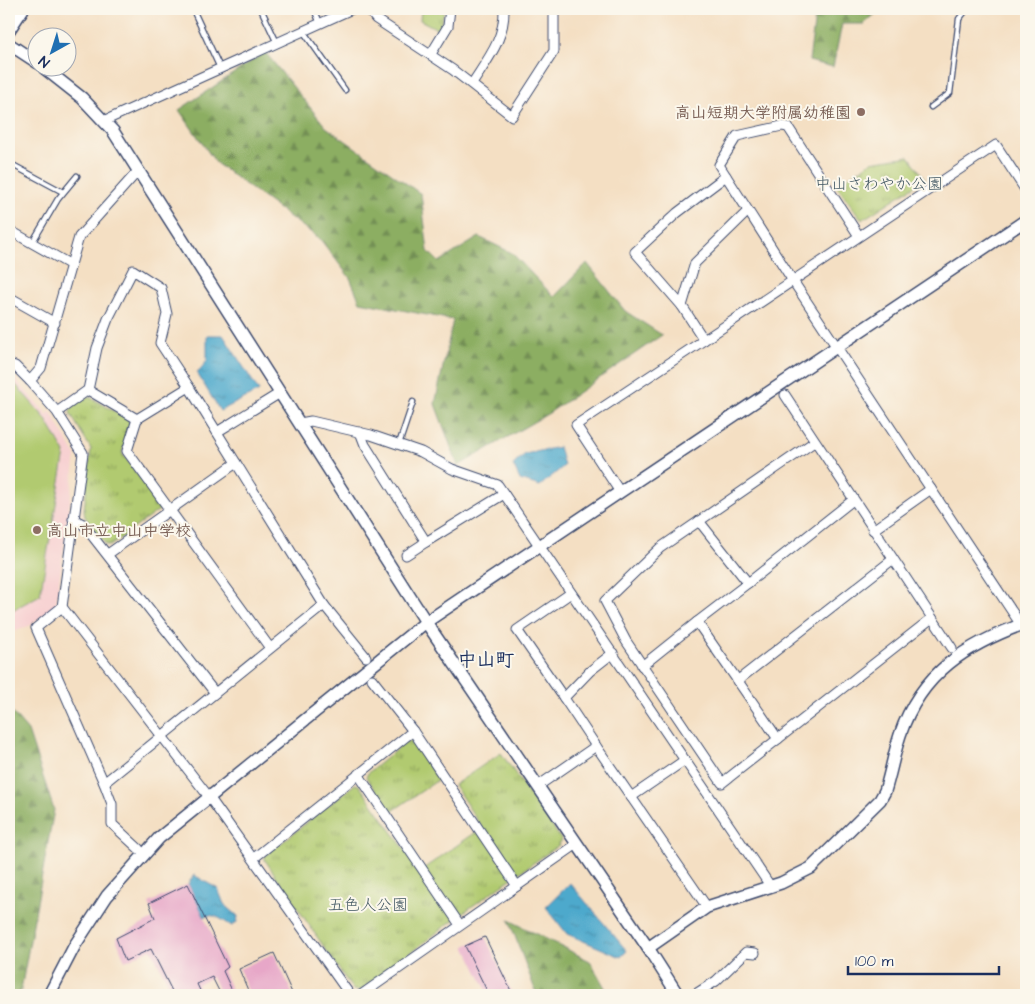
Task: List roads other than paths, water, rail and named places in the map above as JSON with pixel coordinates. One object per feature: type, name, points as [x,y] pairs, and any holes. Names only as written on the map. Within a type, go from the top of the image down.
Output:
[{"type":"street","points":[[9,30],[24,9]]},
{"type":"street","points":[[104,121],[352,9]]},
{"type":"street","points":[[368,9],[383,24],[431,54],[512,116],[554,51],[554,9]]},
{"type":"street","points":[[431,54],[448,26],[450,9]]},
{"type":"street","points":[[472,84],[500,38],[503,29],[504,9]]},
{"type":"street","points":[[9,44],[28,56]]},
{"type":"street","points":[[57,78],[82,98],[104,121],[138,171],[426,622],[678,995]]},
{"type":"street","points":[[648,948],[707,908],[771,887],[796,877],[811,868],[880,800],[886,790],[906,720],[919,695],[935,676],[954,658],[972,646],[1024,624],[837,348],[719,165],[737,136],[782,126],[788,127],[859,236]]},
{"type":"street","points":[[620,492],[576,425],[996,145],[1026,191]]},
{"type":"street","points":[[30,381],[42,368],[72,265],[78,237],[138,171]]},
{"type":"street","points":[[704,340],[682,306],[635,252],[678,213],[726,176]]},
{"type":"street","points":[[682,306],[695,263],[748,211]]},
{"type":"street","points":[[49,995],[75,945],[107,896],[159,838],[426,622],[1026,220]]},
{"type":"street","points":[[9,230],[72,265]]},
{"type":"street","points":[[57,412],[88,390],[97,348],[108,319],[132,270],[161,288],[167,314],[160,343],[324,605],[366,657]]},
{"type":"street","points":[[9,296],[54,323]]},
{"type":"street","points":[[9,364],[15,366],[57,412],[83,453],[62,606],[36,628],[104,783],[112,804],[112,824],[139,849]]},
{"type":"street","points":[[188,387],[136,419],[127,451],[270,648]]},
{"type":"street","points":[[88,390],[136,419]]},
{"type":"street","points":[[217,432],[280,393]]},
{"type":"street","points":[[785,395],[814,442],[952,648]]},
{"type":"street","points":[[300,423],[311,421],[360,432],[399,444],[421,452],[452,469],[498,485],[771,887]]},
{"type":"street","points":[[360,432],[364,445],[426,542]]},
{"type":"street","points":[[814,442],[660,548],[605,601],[626,641],[642,666],[722,783],[932,618]]},
{"type":"street","points":[[108,554],[236,462]]},
{"type":"street","points":[[873,530],[932,489]]},
{"type":"street","points":[[406,555],[504,494]]},
{"type":"street","points":[[642,666],[853,500]]},
{"type":"street","points":[[73,519],[83,524],[108,554],[215,693]]},
{"type":"street","points":[[699,521],[748,583]]},
{"type":"street","points":[[737,681],[892,560]]},
{"type":"street","points":[[571,593],[517,630],[707,908]]},
{"type":"street","points":[[104,783],[324,605]]},
{"type":"street","points":[[62,606],[209,797],[350,995]]},
{"type":"street","points":[[697,622],[778,740]]},
{"type":"street","points":[[564,698],[590,671],[613,654]]},
{"type":"street","points":[[372,679],[414,731],[517,886]]},
{"type":"street","points":[[254,858],[414,731]]},
{"type":"street","points":[[538,786],[596,746]]},
{"type":"street","points":[[631,797],[685,760]]},
{"type":"street","points":[[358,774],[460,925]]},
{"type":"street","points":[[360,995],[577,844]]},
{"type":"street","points":[[694,995],[716,981],[746,952],[755,953]]},
{"type":"lane","points":[[261,9],[277,43]]},
{"type":"lane","points":[[314,9],[320,23]]},
{"type":"lane","points":[[931,107],[950,93],[959,19],[967,9]]},
{"type":"lane","points":[[195,14],[220,68]]},
{"type":"lane","points":[[303,30],[345,90]]},
{"type":"lane","points":[[9,163],[63,192]]},
{"type":"lane","points":[[32,243],[63,192],[77,176]]},
{"type":"lane","points":[[399,444],[413,402]]},
{"type":"water","points":[[207,335],[223,335],[259,391],[220,411],[197,373],[207,361]]},
{"type":"water","points":[[559,447],[564,466],[540,486],[520,480],[513,465],[525,454]]},
{"type":"water","points":[[194,875],[218,889],[224,904],[238,916],[237,922],[232,926],[215,916],[204,917],[188,884]]},
{"type":"water","points":[[570,883],[627,951],[621,957],[567,934],[546,907]]},
{"type":"place","name":"高山短期大学附属幼稚園","points":[[861,112]]},
{"type":"place","name":"高山市立中山中学校","points":[[37,530]]},
{"type":"district","name":"中山町","points":[[486,659]]},
{"type":"park label","name":"中山さわやか公園","points":[[879,183]]},
{"type":"park label","name":"五色人公園","points":[[368,904]]}]
